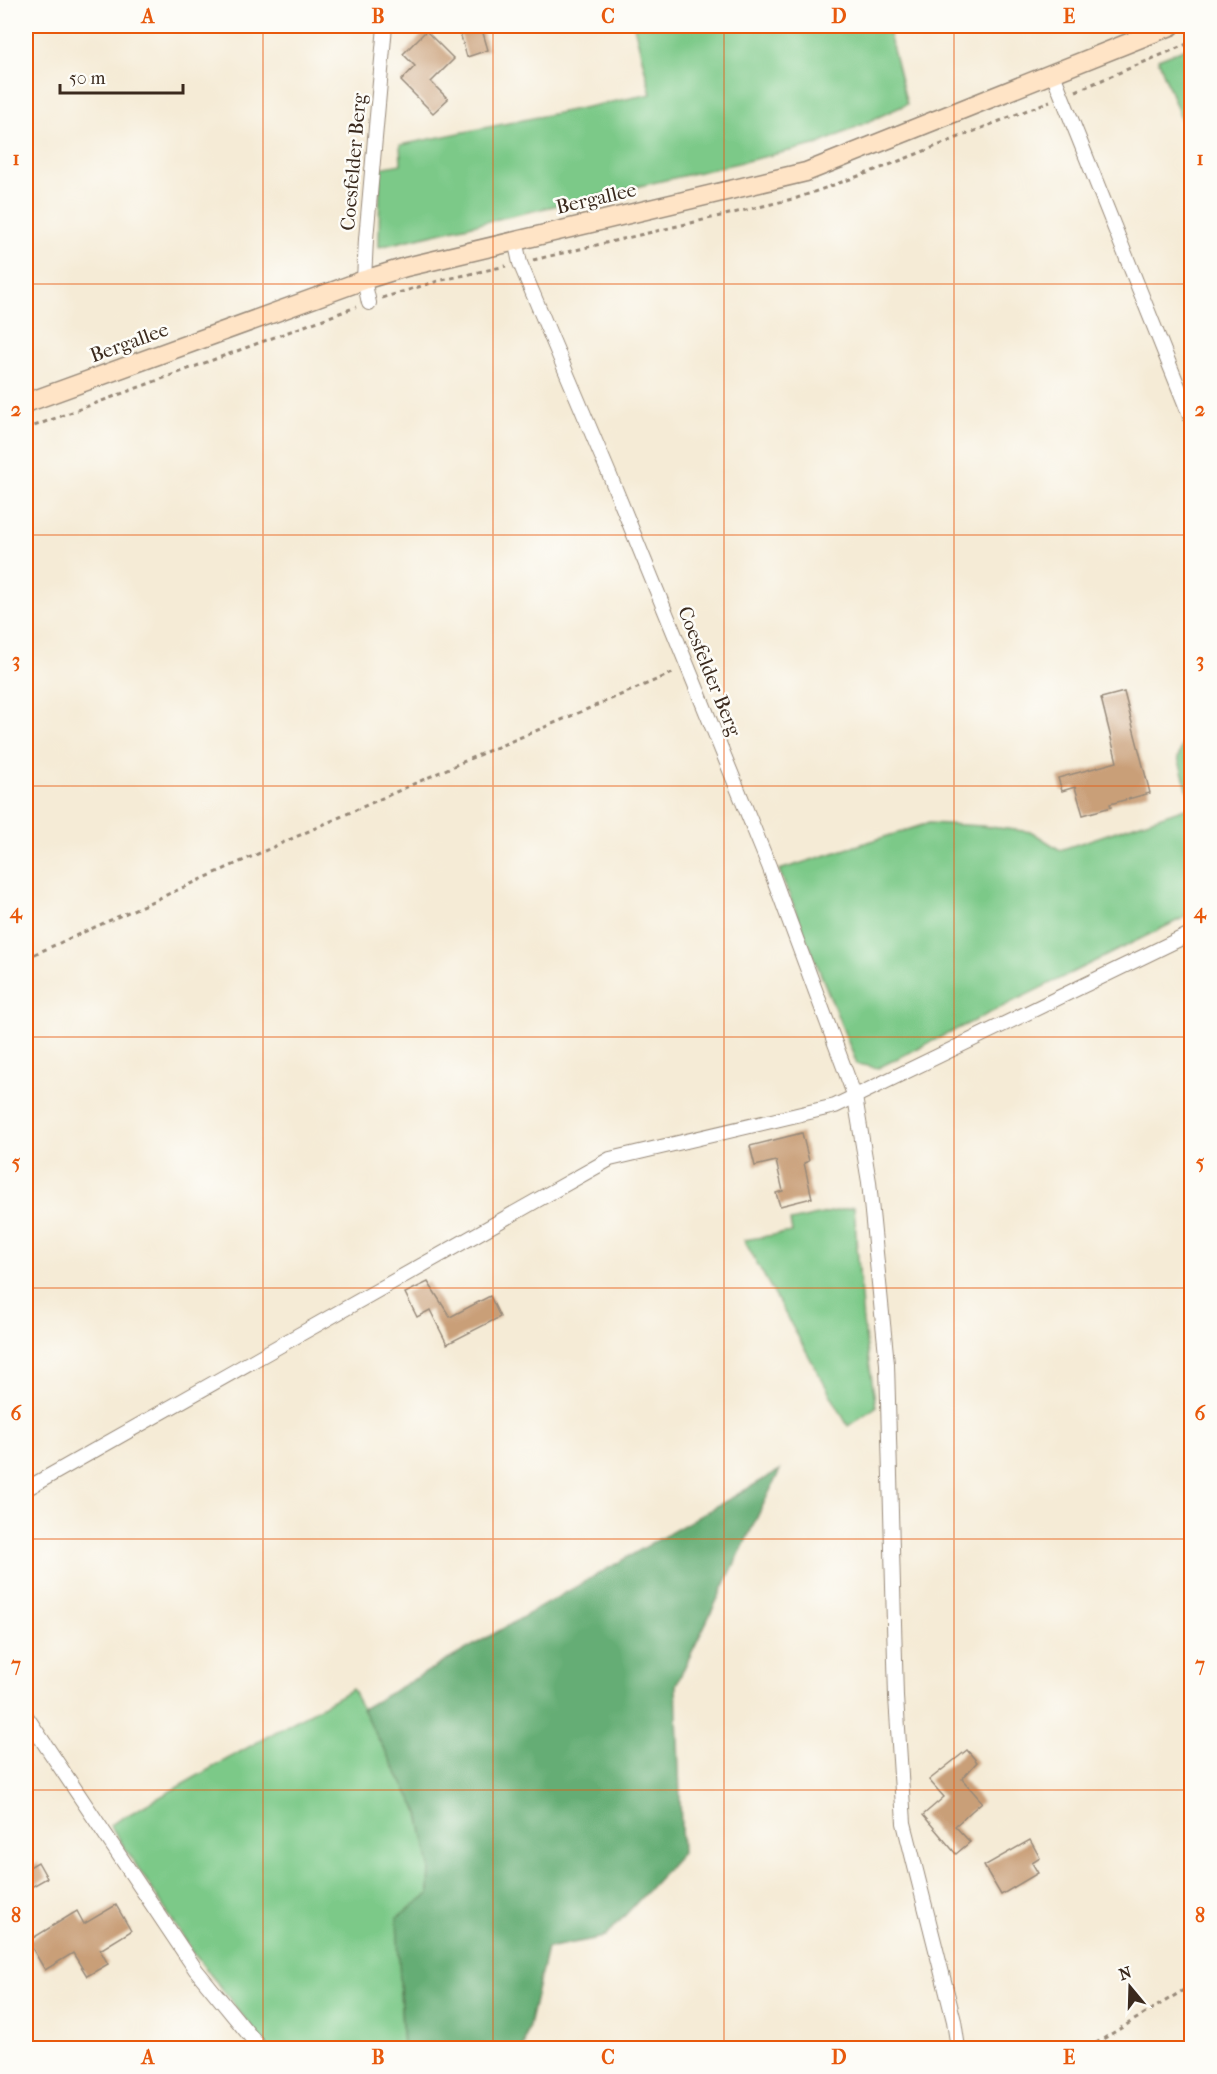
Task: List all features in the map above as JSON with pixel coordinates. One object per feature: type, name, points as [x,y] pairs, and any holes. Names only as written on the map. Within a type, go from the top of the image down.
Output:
[{"type":"street","name":"Coesfelder Berg","points":[[369,303],[364,280],[385,26]]},
{"type":"street","name":"Bergallee","points":[[26,403],[364,280],[515,240],[806,172],[1171,26]]},
{"type":"street","points":[[1053,74],[1191,421]]},
{"type":"street","name":"Coesfelder Berg","points":[[515,240],[520,262],[769,867],[855,1097],[869,1182],[887,1364],[896,1697],[904,1823],[954,2021],[958,2049]]},
{"type":"street","points":[[26,1489],[610,1159],[836,1106],[1191,933]]},
{"type":"street","points":[[26,1716],[196,1970],[260,2049]]},
{"type":"path","points":[[26,429],[369,303],[438,281],[520,262]]},
{"type":"path","points":[[26,958],[456,765],[688,666]]},
{"type":"path","points":[[1088,2049],[1191,1985]]},
{"type":"green space","points":[[634,26],[887,26],[907,104],[819,144],[379,247],[380,168],[401,164],[400,145],[651,94]]},
{"type":"green space","points":[[1191,46],[1191,145],[1158,59]]},
{"type":"green space","points":[[1192,716],[1191,801],[1178,758]]},
{"type":"green space","points":[[1191,806],[1191,914],[878,1068],[857,1064],[779,870],[929,823],[1032,832],[1060,850]]},
{"type":"green space","points":[[854,1207],[863,1322],[876,1407],[848,1426],[744,1240],[792,1232],[790,1221]]},
{"type":"green space","points":[[780,1470],[676,1685],[682,1853],[605,1937],[547,1948],[524,2048],[403,2048],[397,1917],[429,1894],[430,1866],[419,1813],[362,1709]]},
{"type":"green space","points":[[352,1689],[419,1813],[430,1866],[429,1894],[400,1991],[403,2048],[268,2048],[195,1955],[110,1825]]},
{"type":"building","points":[[458,26],[481,26],[488,50],[467,57]]},
{"type":"building","points":[[426,31],[454,59],[431,82],[448,99],[433,113],[401,81],[415,66],[403,54]]},
{"type":"building","points":[[1124,692],[1150,793],[1110,804],[1111,807],[1083,815],[1075,787],[1062,791],[1058,778],[1117,762],[1101,698]]},
{"type":"building","points":[[802,1133],[809,1161],[804,1163],[812,1198],[780,1206],[776,1193],[783,1191],[776,1161],[755,1166],[750,1146]]},
{"type":"building","points":[[428,1282],[450,1317],[490,1296],[500,1317],[447,1344],[430,1310],[417,1317],[405,1293]]},
{"type":"building","points":[[967,1750],[977,1762],[962,1779],[982,1802],[955,1826],[970,1842],[956,1854],[923,1815],[944,1797],[929,1780]]},
{"type":"building","points":[[1030,1840],[1040,1858],[1032,1863],[1038,1873],[1001,1895],[984,1866]]},
{"type":"building","points":[[38,1862],[47,1878],[26,1890],[26,1869]]},
{"type":"building","points":[[116,1905],[131,1931],[100,1950],[108,1964],[87,1976],[73,1953],[45,1970],[28,1941],[77,1911],[84,1924]]}]
